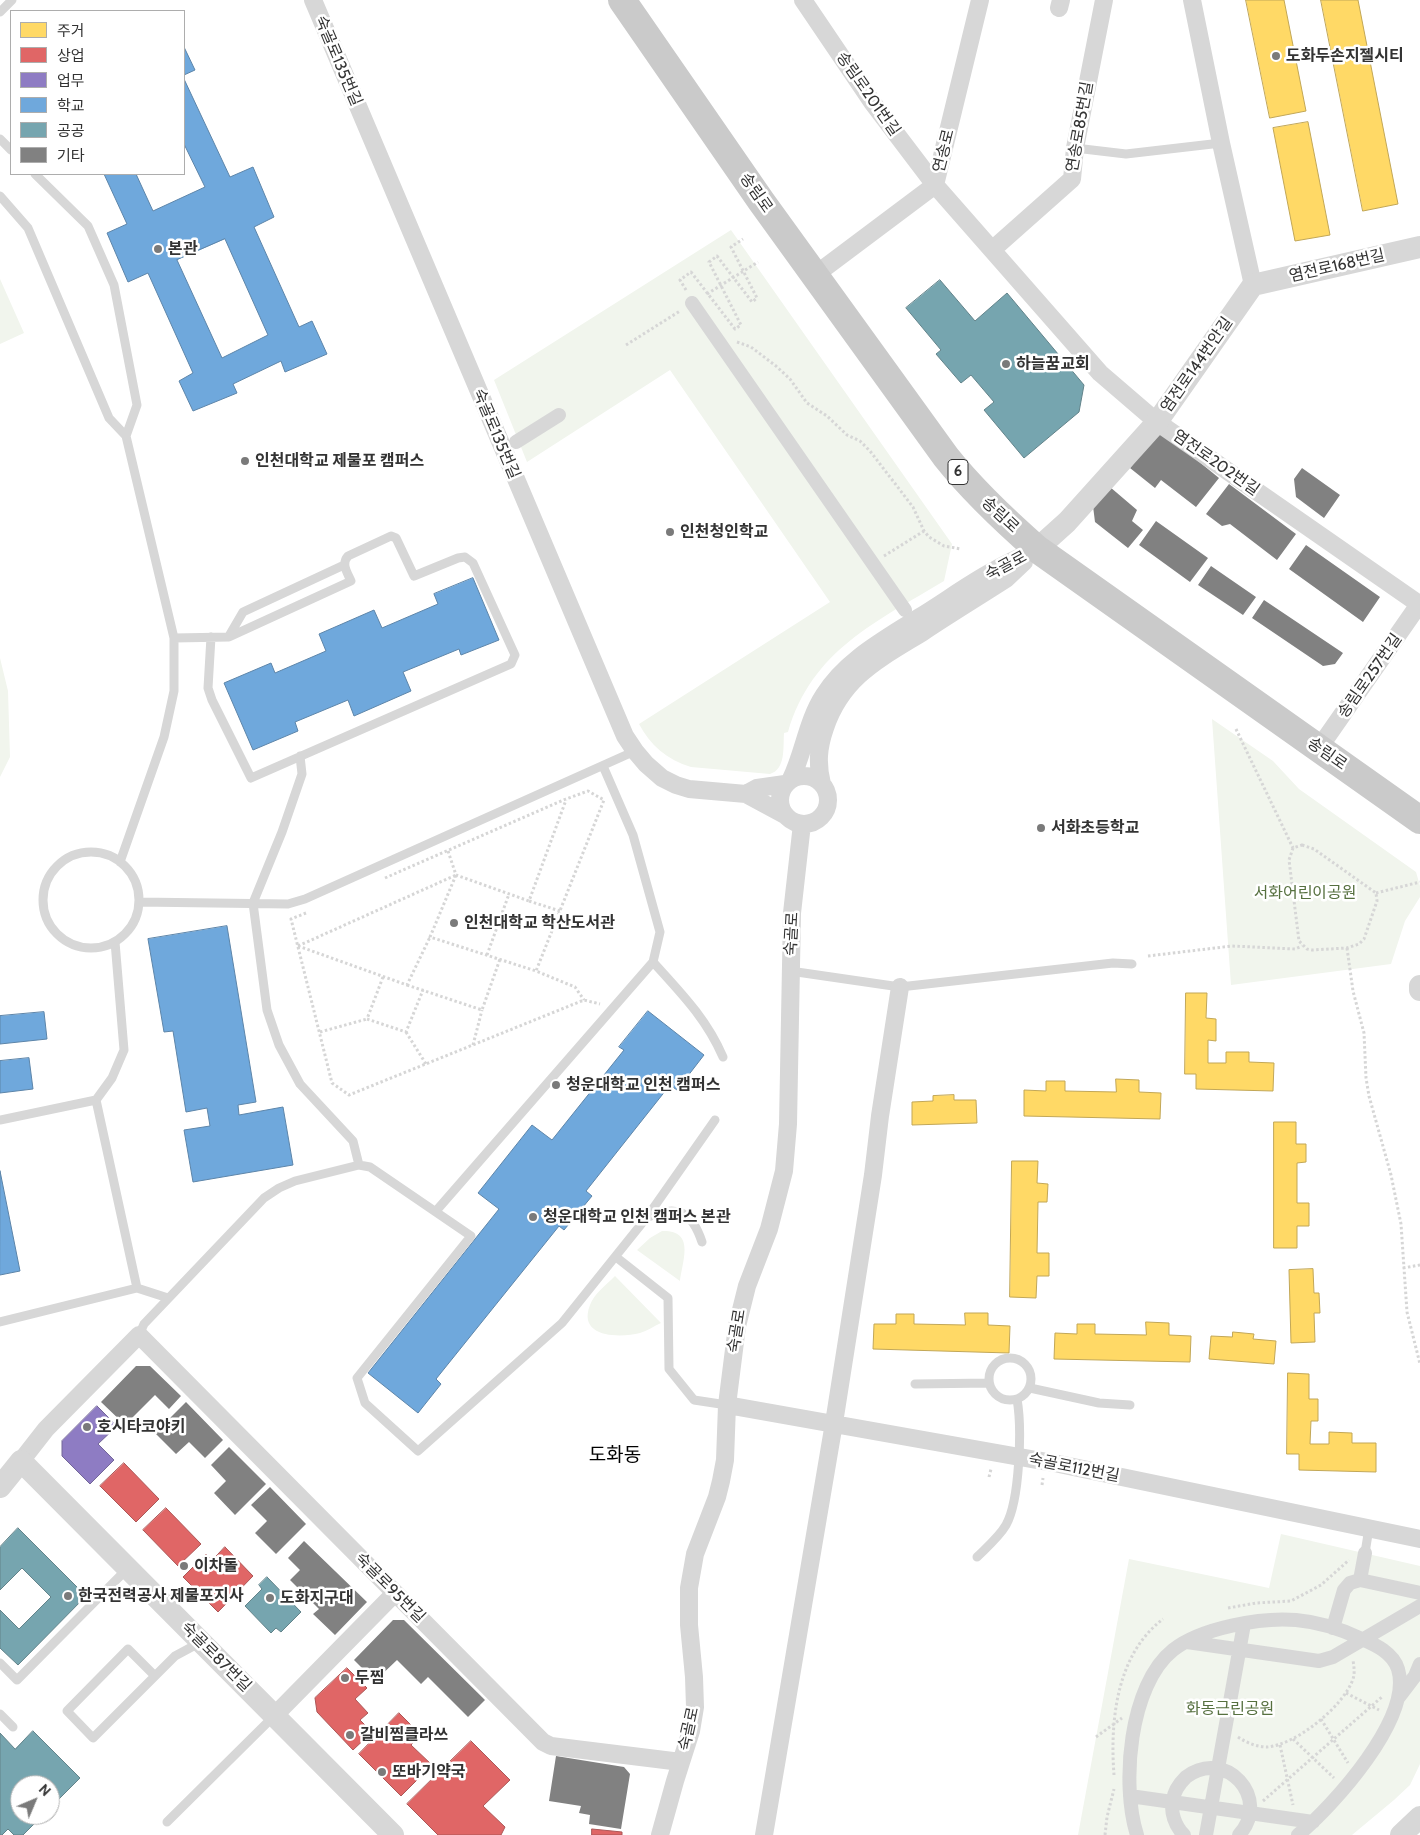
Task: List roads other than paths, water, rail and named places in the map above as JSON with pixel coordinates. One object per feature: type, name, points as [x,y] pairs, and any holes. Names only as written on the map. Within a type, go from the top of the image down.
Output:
[{"type":"main road","name":"송림로","points":[[622,0],[755,193],[959,474],[1002,519],[1037,549],[1420,820]]},
{"type":"street","name":"숙골로135번길","points":[[313,0],[618,722],[635,751],[662,778],[689,789],[746,794],[785,814]]},
{"type":"street","name":"송림로201번길","points":[[803,0],[872,102],[935,186]]},
{"type":"street","name":"연송로","points":[[816,275],[935,186],[980,0]]},
{"type":"street","name":"연송로85번길","points":[[992,250],[1072,179],[1074,148],[1104,0]]},
{"type":"street","points":[[1192,0],[1221,143],[1253,284]]},
{"type":"street","name":"염전로202번길","points":[[935,186],[1100,373],[1157,422],[1420,604]]},
{"type":"street","name":"염전로168번길","points":[[1253,284],[1420,247]]},
{"type":"street","name":"염전로144번안길","points":[[1037,549],[1067,522],[1157,422],[1253,284]]},
{"type":"street","points":[[692,303],[905,610]]},
{"type":"street","points":[[516,442],[559,415]]},
{"type":"street","name":"숙골로","points":[[785,814],[782,809],[780,795],[801,756],[809,725],[816,708],[844,670],[881,642],[993,571],[1037,549]]},
{"type":"street","name":"숙골로","points":[[660,1835],[691,1731],[695,1707],[689,1625],[689,1588],[695,1554],[722,1481],[725,1460],[727,1405],[737,1326],[741,1305],[769,1229],[784,1171],[788,1124],[792,913],[802,824],[816,821],[825,811],[828,797],[822,784],[818,764],[819,748],[829,715],[836,701],[874,663],[1006,579],[1037,549]]},
{"type":"street","name":"송림로257번길","points":[[1319,748],[1420,604]]},
{"type":"street","points":[[788,782],[797,776],[811,776],[822,784]]},
{"type":"street","name":"숙골로135번길","points":[[746,794],[757,788],[788,782]]},
{"type":"street","points":[[785,814],[790,819],[802,824]]},
{"type":"street","points":[[764,1835],[834,1423],[900,987]]},
{"type":"street","points":[[0,1486],[46,1429],[139,1335]]},
{"type":"street","name":"숙골로95번길","points":[[139,1335],[547,1744],[681,1762]]},
{"type":"street","name":"숙골로112번길","points":[[727,1405],[1018,1457],[1420,1539]]},
{"type":"street","name":"숙골로87번길","points":[[21,1461],[393,1835]]},
{"type":"street","points":[[1360,1580],[1365,1553]]},
{"type":"street","points":[[1333,1628],[1344,1590],[1350,1583],[1360,1580],[1420,1594]]},
{"type":"street","points":[[274,1716],[395,1593]]},
{"type":"street","points":[[1186,1641],[1320,1661],[1333,1657],[1364,1640],[1420,1606]]},
{"type":"street","points":[[1137,1835],[1130,1796],[1130,1754],[1134,1727],[1155,1669],[1173,1650],[1186,1641],[1218,1630],[1244,1624],[1278,1620],[1295,1620],[1333,1628],[1364,1640],[1384,1651],[1393,1659],[1398,1667],[1400,1681],[1397,1700],[1391,1716],[1356,1775],[1313,1822],[1298,1835]]},
{"type":"street","points":[[1206,1835],[1244,1624]]},
{"type":"street","points":[[1397,1700],[1415,1676],[1420,1664]]},
{"type":"street","points":[[1184,1835],[1176,1824],[1172,1802],[1178,1787],[1184,1779],[1191,1774],[1210,1768],[1228,1772],[1244,1785],[1248,1793],[1250,1813],[1248,1822],[1239,1835]]},
{"type":"street","points":[[1130,1796],[1313,1822]]},
{"type":"street","points":[[1401,1835],[1420,1816]]},
{"type":"lane","points":[[0,12],[12,0]]},
{"type":"lane","points":[[0,139],[10,149]]},
{"type":"lane","points":[[1074,148],[1126,154],[1221,143]]},
{"type":"lane","points":[[36,175],[88,226],[114,285],[137,405],[126,436]]},
{"type":"lane","points":[[0,196],[28,228],[109,418],[126,436],[174,638],[174,691],[164,737],[120,862]]},
{"type":"lane","points":[[174,638],[211,637],[229,637],[351,581],[344,565],[344,560],[348,556],[390,536],[396,538],[414,576],[458,558],[465,557],[473,563],[515,655],[511,664],[250,778],[208,688],[211,637]]},
{"type":"lane","points":[[229,637],[242,612],[344,565]]},
{"type":"lane","points":[[139,902],[288,904],[304,900],[635,751]]},
{"type":"lane","points":[[300,756],[302,774],[282,832],[253,903],[267,1010],[279,1045],[300,1084],[353,1141],[359,1165]]},
{"type":"lane","points":[[436,1211],[653,962],[660,932],[633,835],[603,766]]},
{"type":"lane","points":[[87,852],[99,853],[110,856],[120,862],[132,876],[139,902],[134,921],[129,929],[115,942],[95,948],[83,948],[62,939],[47,921],[44,910],[44,887],[49,876],[65,859],[87,852]]},
{"type":"lane","points":[[0,1120],[96,1100],[112,1078],[124,1050],[115,942]]},
{"type":"lane","points":[[653,962],[700,1014],[723,1058]]},
{"type":"lane","points":[[790,971],[900,987],[1113,963],[1132,964]]},
{"type":"lane","points":[[96,1100],[138,1288]]},
{"type":"lane","points":[[139,1335],[144,1324],[264,1198],[295,1181],[359,1165],[370,1167],[471,1236],[357,1378],[365,1403],[418,1451],[562,1323],[647,1217],[714,1120]]},
{"type":"lane","points":[[647,1217],[672,1210],[683,1213],[692,1220],[702,1242]]},
{"type":"lane","points":[[616,1257],[668,1298],[669,1369],[694,1400],[727,1405]]},
{"type":"lane","points":[[0,1322],[138,1288],[168,1298]]},
{"type":"lane","points":[[1013,1359],[1026,1366],[1030,1373],[1031,1381],[1030,1388],[1017,1399],[1003,1398],[992,1389],[989,1382],[992,1368],[998,1362],[1013,1359]]},
{"type":"lane","points":[[915,1384],[989,1382]]},
{"type":"lane","points":[[1030,1388],[1099,1403],[1130,1405]]},
{"type":"lane","points":[[977,1557],[999,1535],[1009,1519],[1016,1484],[1021,1432],[1017,1399]]},
{"type":"lane","points":[[1365,1553],[1370,1528]]},
{"type":"lane","points":[[0,1663],[17,1680],[128,1568]]},
{"type":"lane","points":[[154,1676],[128,1650],[67,1711],[94,1738],[175,1656],[201,1642]]},
{"type":"lane","points":[[0,1714],[13,1727]]},
{"type":"lane","points":[[167,1822],[274,1716]]},
{"type":"place","name":"도화두손지젤시티","points":[[1276,56]]},
{"type":"place","name":"본관","points":[[158,249]]},
{"type":"place","name":"하늘꿈교회","points":[[1006,364]]},
{"type":"place","name":"인천대학교 제물포 캠퍼스","points":[[245,461]]},
{"type":"place","name":"인천청인학교","points":[[670,532]]},
{"type":"place","name":"서화초등학교","points":[[1041,828]]},
{"type":"place","name":"인천대학교 학산도서관","points":[[454,923]]},
{"type":"place","name":"청운대학교 인천 캠퍼스","points":[[556,1085]]},
{"type":"place","name":"청운대학교 인천 캠퍼스 본관","points":[[533,1217]]},
{"type":"place","name":"호시타코야키","points":[[87,1427]]},
{"type":"place","name":"이차돌","points":[[184,1566]]},
{"type":"place","name":"한국전력공사 제물포지사","points":[[68,1596]]},
{"type":"place","name":"도화지구대","points":[[270,1598]]},
{"type":"place","name":"두찜","points":[[345,1678]]},
{"type":"place","name":"갈비찜클라쓰","points":[[350,1735]]},
{"type":"place","name":"또바기약국","points":[[382,1772]]},
{"type":"district","name":"도화동","points":[[615,1455]]},
{"type":"park label","name":"서화어린이공원","points":[[1305,893]]},
{"type":"park label","name":"화동근린공원","points":[[1230,1709]]}]
